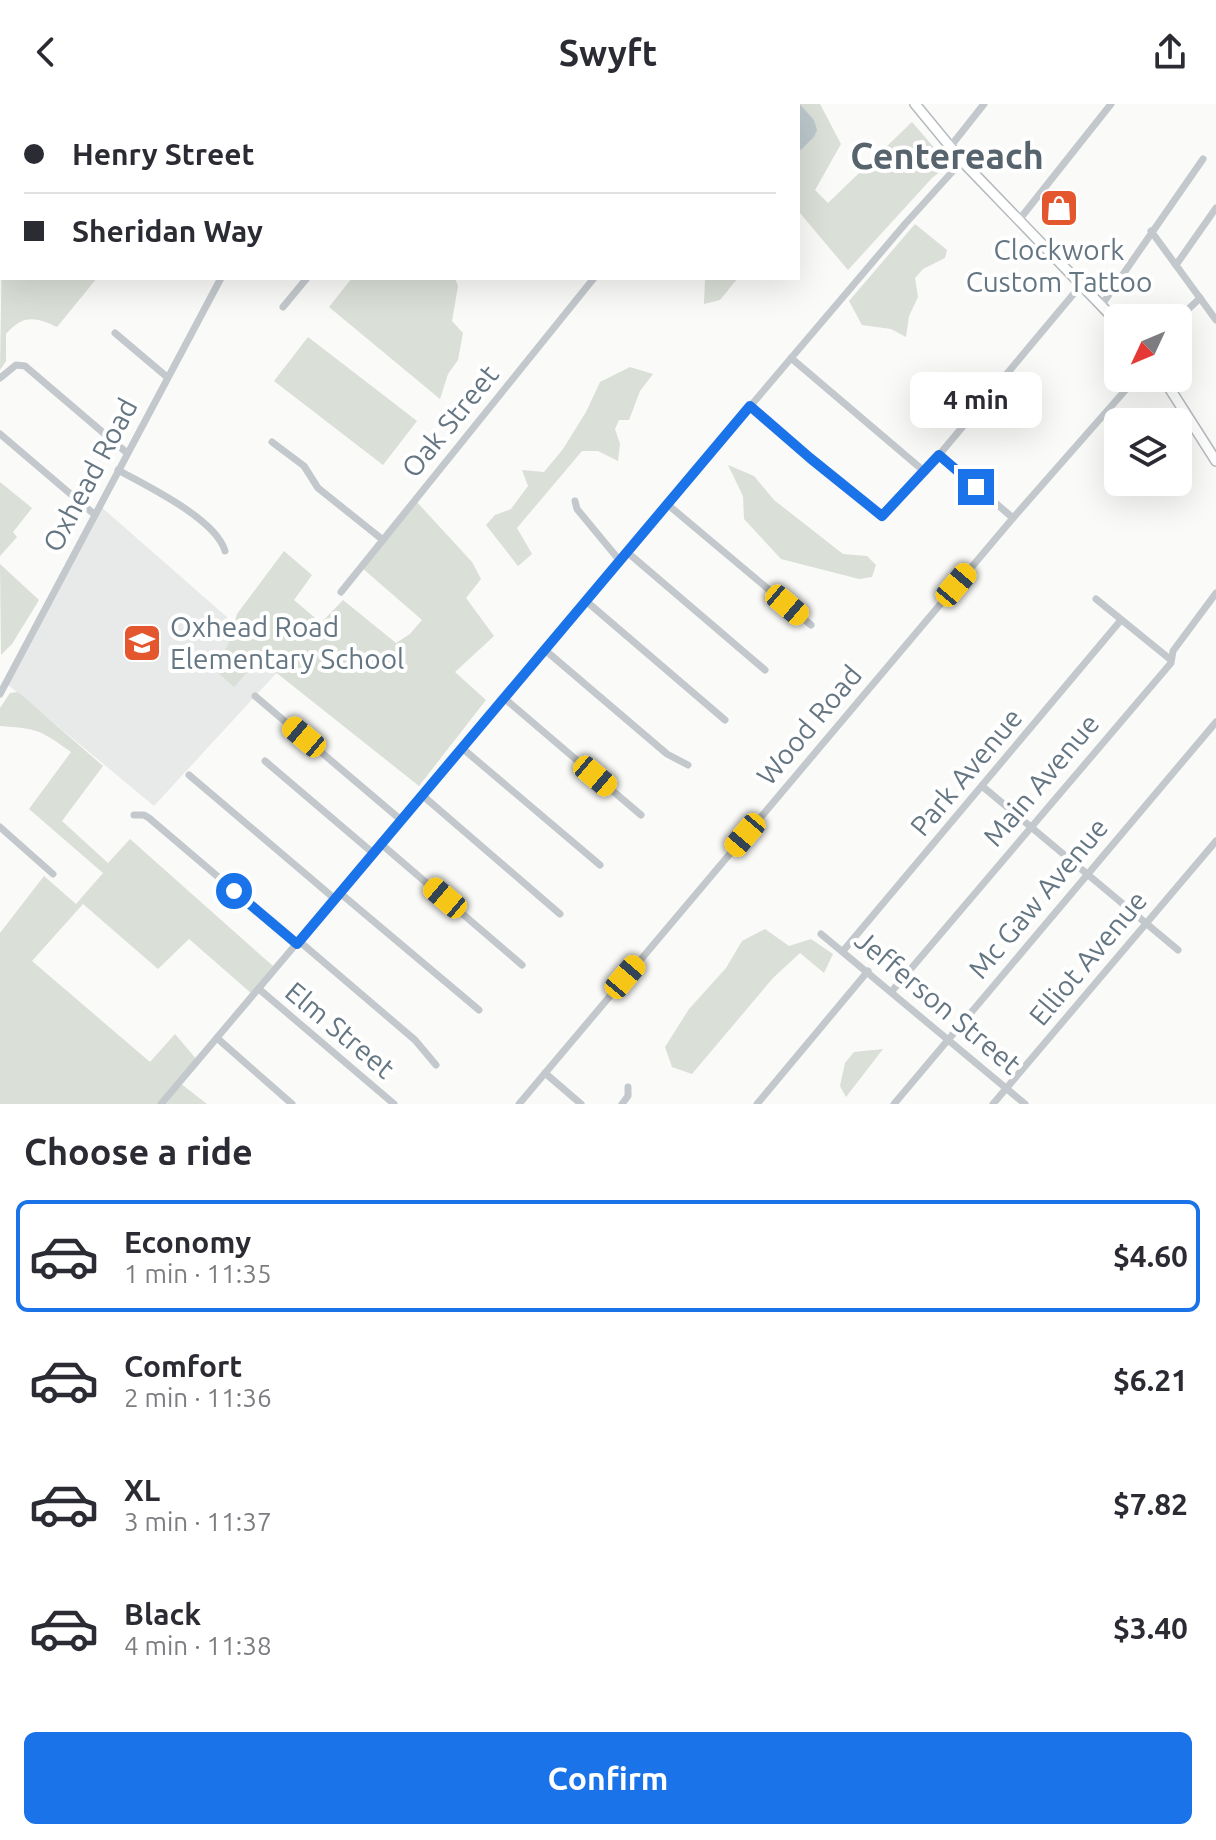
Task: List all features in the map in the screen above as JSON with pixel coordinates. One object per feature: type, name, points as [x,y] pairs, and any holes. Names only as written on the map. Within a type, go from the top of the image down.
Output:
[{"type":"main road","points":[[915,104],[962,161],[1104,309]]},
{"type":"main road","points":[[1172,392],[1216,461]]},
{"type":"street","points":[[950,147],[984,104]]},
{"type":"street","points":[[1019,220],[1111,104]]},
{"type":"street","points":[[1101,306],[1203,159]]},
{"type":"street","points":[[161,1104],[750,406],[962,161]]},
{"type":"street","points":[[1176,265],[1216,208]]},
{"type":"street","points":[[1151,231],[1216,320]]},
{"type":"street","name":"Oxhead Road","points":[[0,694],[220,280]]},
{"type":"street","points":[[283,307],[305,280]]},
{"type":"street","name":"Oak Street","points":[[341,592],[592,280]]},
{"type":"street","points":[[750,406],[882,516],[925,472],[1081,285]]},
{"type":"street","points":[[1192,306],[1200,298]]},
{"type":"street","points":[[115,333],[167,377]]},
{"type":"street","points":[[791,358],[925,472]]},
{"type":"street","points":[[0,378],[16,365],[25,366],[127,453]]},
{"type":"street","name":"Wood Road","points":[[519,1104],[1013,518],[1124,392]]},
{"type":"street","points":[[0,434],[94,514]]},
{"type":"street","points":[[272,442],[304,466],[318,488],[383,540]]},
{"type":"street","points":[[939,455],[1013,518]]},
{"type":"street","points":[[118,470],[180,505],[218,536],[225,551]]},
{"type":"street","points":[[575,501],[577,509],[620,561]]},
{"type":"street","points":[[667,504],[811,625]]},
{"type":"street","points":[[627,552],[765,670]]},
{"type":"street","name":"Main Avenue","points":[[892,991],[1171,660],[1173,651],[1216,593]]},
{"type":"street","points":[[1096,599],[1171,660]]},
{"type":"street","points":[[586,601],[725,720]]},
{"type":"street","name":"Park Avenue","points":[[843,951],[1121,620]]},
{"type":"street","points":[[545,650],[667,754],[688,765]]},
{"type":"street","points":[[255,696],[401,820]]},
{"type":"street","points":[[504,698],[641,815]]},
{"type":"street","name":"Mc Gaw Avenue","points":[[894,1104],[1216,722]]},
{"type":"street","points":[[462,748],[600,865]]},
{"type":"street","points":[[265,761],[373,853]]},
{"type":"street","points":[[189,775],[479,1010]]},
{"type":"street","points":[[982,786],[1178,950]]},
{"type":"street","points":[[422,795],[560,914]]},
{"type":"street","points":[[134,815],[149,818],[415,1040],[436,1065]]},
{"type":"street","points":[[0,827],[53,874]]},
{"type":"street","name":"Elliot Avenue","points":[[993,1104],[1216,841]]},
{"type":"street","points":[[380,843],[522,965]]},
{"type":"street","name":"Jefferson Street","points":[[821,934],[1025,1104]]},
{"type":"street","points":[[757,1104],[868,971]]},
{"type":"street","name":"Elm Street","points":[[259,989],[394,1104]]},
{"type":"street","points":[[217,1038],[292,1104]]},
{"type":"street","points":[[545,1073],[581,1104]]},
{"type":"street","points":[[622,1104],[628,1096],[628,1087]]},
{"type":"shaded area","points":[[800,104],[820,104],[841,144],[815,190],[828,203],[912,122],[949,165],[932,178],[848,270],[800,213],[800,148],[814,137],[814,120]]},
{"type":"shaded area","points":[[800,104],[814,120],[817,130],[801,150]]},
{"type":"shaded area","points":[[915,224],[947,250],[945,258],[923,269],[915,278],[918,297],[909,316],[906,337],[891,329],[862,325],[849,301]]},
{"type":"shaded area","points":[[1,280],[95,280],[57,327],[30,319],[12,328],[6,334],[6,361],[0,370]]},
{"type":"shaded area","points":[[350,280],[456,280],[458,286],[452,321],[463,333],[458,360],[448,374],[440,399],[329,307]]},
{"type":"shaded area","points":[[705,280],[736,280],[720,300],[704,304]]},
{"type":"shaded area","points":[[308,337],[417,421],[383,465],[274,381]]},
{"type":"shaded area","points":[[630,367],[653,374],[640,391],[629,420],[619,420],[615,429],[620,444],[618,461],[598,451],[582,451],[517,528],[532,554],[518,566],[486,525],[495,515],[511,509],[528,486],[522,470],[544,472],[563,449],[600,382]]},
{"type":"shaded area","points":[[728,465],[754,476],[774,500],[843,554],[867,556],[876,565],[872,577],[859,579],[781,559],[744,519],[743,496]]},
{"type":"shaded area","points":[[0,482],[32,508],[13,532],[17,537],[0,556]]},
{"type":"shaded area","points":[[415,500],[472,562],[481,579],[466,598],[494,636],[455,672],[486,700],[419,786],[259,659],[234,687],[211,667],[227,647],[237,614],[284,551],[312,575],[294,600],[321,623],[343,600],[396,643],[410,634],[422,620],[361,567]]},
{"type":"shaded area","name":"Oxhead Road Elementary School","points":[[99,505],[283,666],[154,806],[7,684]]},
{"type":"shaded area","points":[[0,564],[39,600],[12,644],[1,655]]},
{"type":"shaded area","points":[[18,692],[103,766],[62,821],[108,863],[130,839],[273,966],[251,993],[189,939],[158,969],[83,904],[32,961],[150,1062],[175,1034],[198,1061],[180,1083],[207,1104],[0,1104],[0,933],[44,876],[76,904],[103,873],[29,809],[71,752],[38,732],[0,726],[0,708],[10,693]]},
{"type":"shaded area","points":[[765,929],[789,946],[811,939],[833,954],[824,973],[800,953],[773,978],[692,1074],[672,1067],[665,1047],[689,1009],[726,968],[742,941]]},
{"type":"shaded area","points":[[883,1049],[846,1097],[840,1086],[845,1063],[854,1052]]},
{"type":"place","name":"Clockwork Custom Tattoo","points":[[1059,208]]},
{"type":"place","name":"Oxhead Road Elementary School","points":[[142,643]]},
{"type":"district","name":"Centereach","points":[[947,156]]},
{"type":"route","points":[[234,891],[297,944],[750,406],[882,516],[890,511],[939,455],[976,487]]}]
